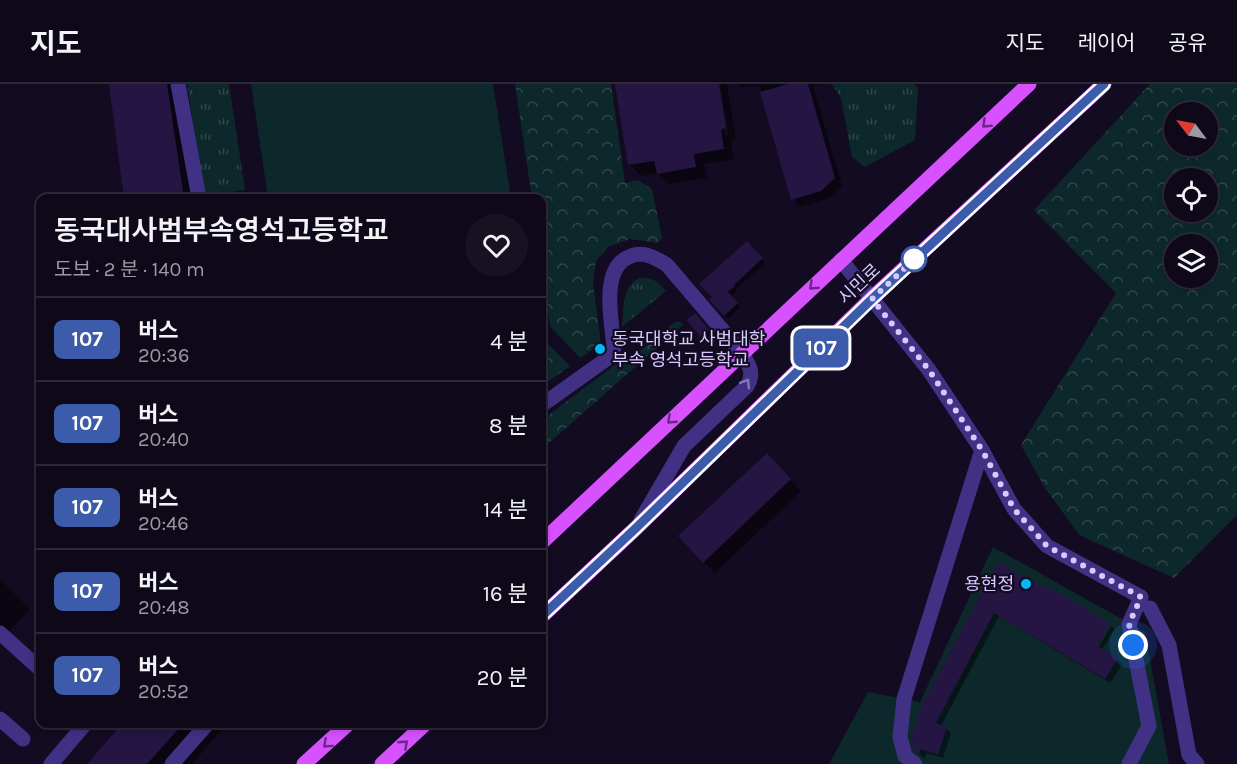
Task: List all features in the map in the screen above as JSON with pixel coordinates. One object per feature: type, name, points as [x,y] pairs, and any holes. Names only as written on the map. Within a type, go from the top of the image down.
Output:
[{"type":"main road","name":"시민로","points":[[546,538],[1029,84]]},
{"type":"main road","name":"시민로","points":[[546,612],[872,299],[1104,84]]},
{"type":"main road","points":[[304,764],[344,728]]},
{"type":"main road","points":[[382,764],[421,728]]},
{"type":"lane","points":[[178,84],[198,194]]},
{"type":"lane","points":[[546,402],[608,358],[614,348],[610,296],[612,277],[619,264],[635,255],[645,254],[667,265],[742,353],[750,365],[751,380],[684,446],[636,528]]},
{"type":"lane","points":[[841,260],[929,370],[982,450],[1014,509],[1047,546],[1141,597],[1129,624],[1149,726],[1129,764]]},
{"type":"lane","points":[[915,764],[905,756],[900,737],[904,699],[982,450]]},
{"type":"lane","points":[[1150,608],[1169,645],[1189,755],[1197,764]]},
{"type":"lane","points":[[0,633],[36,665]]},
{"type":"lane","points":[[0,719],[23,739]]},
{"type":"lane","points":[[51,764],[82,728]]},
{"type":"lane","points":[[172,764],[204,728]]},
{"type":"green space","points":[[187,84],[229,84],[245,190],[204,194]]},
{"type":"green space","points":[[251,84],[493,84],[510,194],[267,194]]},
{"type":"green space","points":[[515,84],[611,84],[625,183],[638,180],[652,189],[662,238],[658,243],[630,239],[608,247],[596,261],[593,283],[601,344],[580,358],[550,326],[546,296],[546,194],[531,194]]},
{"type":"green space","points":[[832,84],[914,84],[918,88],[915,140],[865,167],[852,157],[841,98]]},
{"type":"green space","points":[[1150,84],[1237,84],[1237,515],[1174,578],[1079,535],[1045,488],[1021,445],[1116,293],[1034,210]]},
{"type":"green space","points":[[639,278],[654,280],[666,291],[622,327],[626,293],[633,282]]},
{"type":"green space","points":[[675,322],[683,325],[546,445],[546,417],[616,364],[640,351]]},
{"type":"green space","points":[[546,342],[570,366],[546,383]]},
{"type":"green space","points":[[993,547],[1145,632],[1169,764],[829,764],[868,692],[920,702]]},
{"type":"building","points":[[109,84],[167,84],[183,194],[123,194]]},
{"type":"building","points":[[615,84],[719,84],[726,127],[721,130],[724,149],[694,154],[696,167],[657,174],[654,161],[628,165]]},
{"type":"building","points":[[788,84],[808,84],[835,178],[821,191],[791,200],[760,92]]},
{"type":"building","points":[[747,241],[763,258],[728,292],[738,303],[724,316],[709,299],[712,297],[699,284]]},
{"type":"building","points":[[695,313],[709,330],[701,337],[686,320]]},
{"type":"building","points":[[767,453],[791,479],[703,563],[678,536]]},
{"type":"building","points":[[998,562],[1043,588],[1045,585],[1110,623],[1097,646],[1118,658],[1105,679],[994,613],[936,723],[947,727],[938,755],[921,749],[919,754],[914,750],[911,740],[921,707]]},
{"type":"building","points":[[119,728],[179,728],[147,764],[87,764]]},
{"type":"bus line","name":"107","points":[[546,612],[872,299],[1104,84]]},
{"type":"place","name":"동국대학교 사범대학 부속 영석고등학교","points":[[600,349]]},
{"type":"place","name":"용현정","points":[[1026,584]]},
{"type":"route","points":[[914,259],[921,253],[872,299],[929,370],[982,450],[1014,509],[1047,546],[1141,597],[1129,624],[1133,645]]}]
